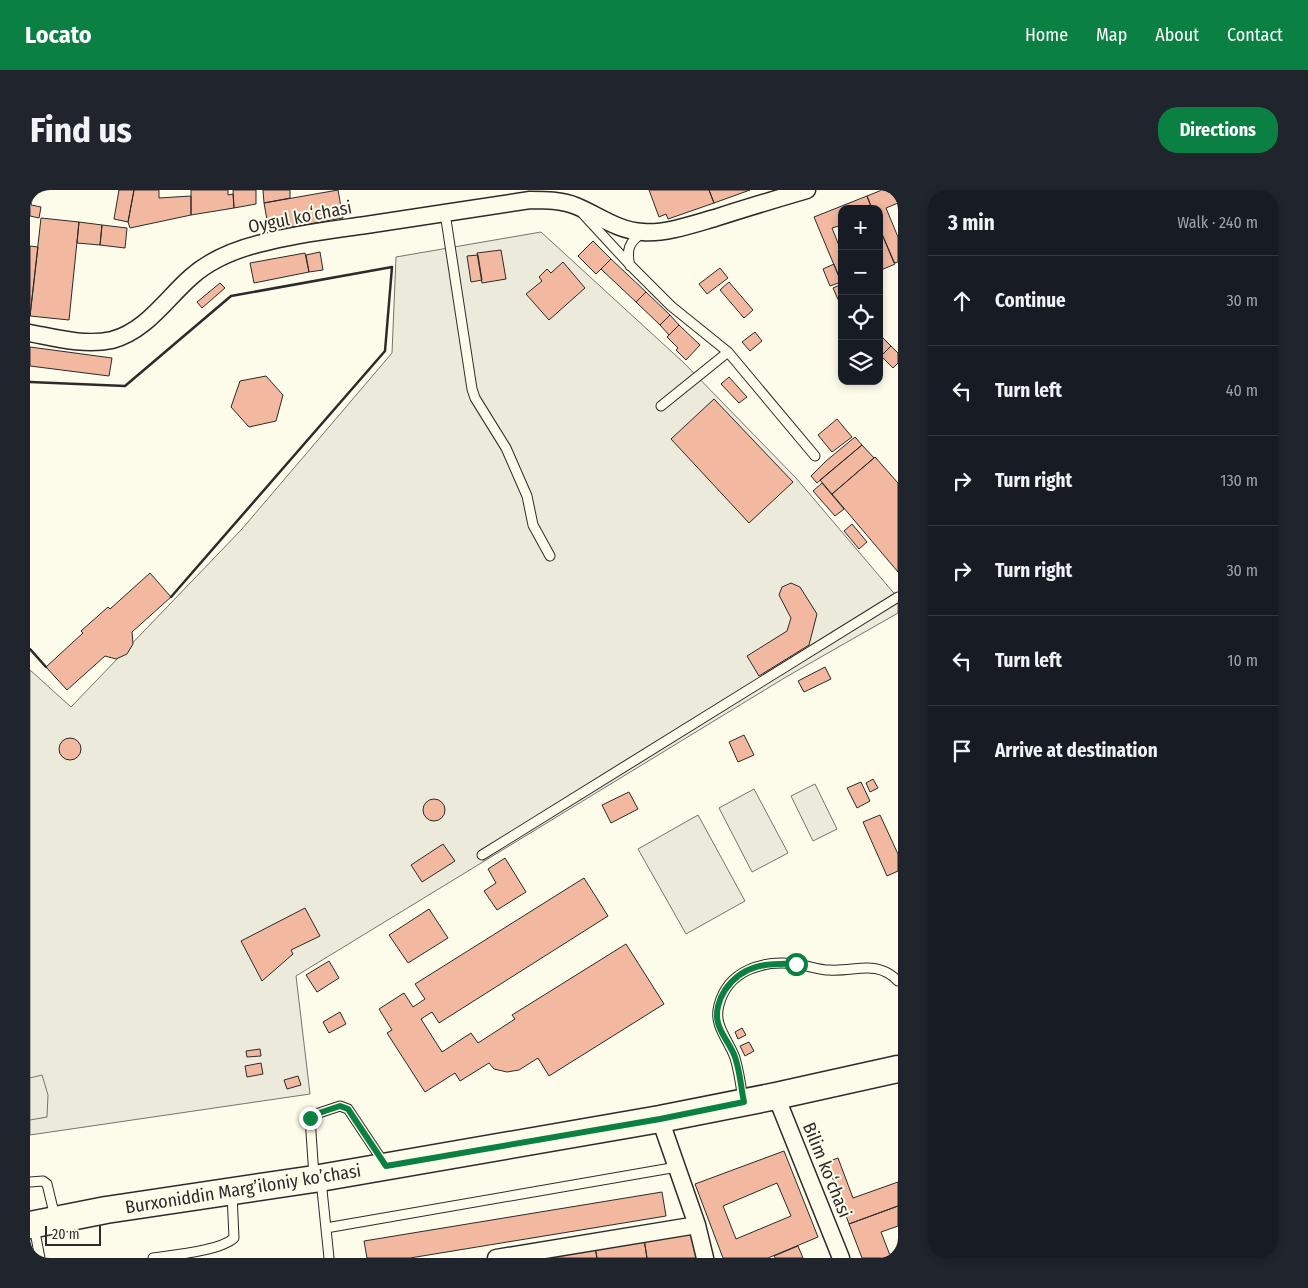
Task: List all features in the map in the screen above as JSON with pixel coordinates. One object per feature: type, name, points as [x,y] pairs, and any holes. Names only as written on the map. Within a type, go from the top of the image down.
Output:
[{"type":"main road","name":"Burxoniddin Marg’iloniy ko’chasi","points":[[40,1223],[106,1210],[317,1178],[660,1119],[898,1069]]},
{"type":"street","name":"Oygul koʻchasi","points":[[30,333],[75,341],[93,342],[111,340],[128,334],[142,326],[192,276],[214,261],[237,250],[262,242],[305,234],[530,200],[548,200],[575,205],[599,218],[624,228],[644,232],[660,231],[694,224],[807,190]]},
{"type":"street","name":"Bilim koʻchasi","points":[[776,1096],[841,1258]]},
{"type":"street","points":[[660,1119],[696,1225],[705,1258]]},
{"type":"street","points":[[496,1258],[696,1225]]},
{"type":"lane","points":[[575,205],[630,266],[671,306],[728,352],[815,456]]},
{"type":"lane","points":[[445,213],[472,389],[475,398],[506,448],[527,496],[533,525],[550,556]]},
{"type":"lane","points":[[630,266],[628,247],[635,238],[644,232]]},
{"type":"lane","points":[[660,406],[728,352]]},
{"type":"lane","points":[[482,855],[898,596]]},
{"type":"lane","points":[[744,1102],[735,1058],[718,1024],[717,1015],[722,995],[737,976],[749,969],[765,964],[780,963],[831,970],[874,968],[891,974],[898,981]]},
{"type":"lane","points":[[328,1258],[326,1228],[317,1178],[310,1118],[313,1115],[340,1106],[348,1109],[386,1166]]},
{"type":"lane","points":[[326,1228],[676,1167]]},
{"type":"lane","points":[[30,1182],[43,1181],[48,1184],[40,1223],[40,1258]]},
{"type":"lane","points":[[153,1258],[197,1251],[229,1243],[234,1238],[231,1191]]},
{"type":"shaded area","points":[[541,232],[684,363],[796,478],[898,598],[898,613],[786,677],[296,976],[310,1094],[30,1135],[30,670],[71,707],[242,529],[392,353],[396,257]]},
{"type":"shaded area","points":[[815,784],[837,829],[813,841],[791,796]]},
{"type":"shaded area","points":[[754,789],[788,853],[752,872],[719,808]]},
{"type":"shaded area","points":[[698,815],[745,901],[686,934],[638,849]]},
{"type":"shaded area","points":[[42,1075],[48,1095],[47,1117],[30,1120],[30,1078]]},
{"type":"building","points":[[30,190],[34,190],[31,205],[41,207],[39,218],[30,216]]},
{"type":"building","points":[[119,190],[134,190],[128,222],[114,219]]},
{"type":"building","points":[[134,190],[159,190],[159,198],[191,196],[191,215],[130,228],[128,222]]},
{"type":"building","points":[[191,190],[228,190],[228,195],[233,194],[234,208],[191,215]]},
{"type":"building","points":[[233,190],[256,190],[256,204],[234,208]]},
{"type":"building","points":[[263,190],[290,190],[290,198],[264,203]]},
{"type":"building","points":[[338,190],[343,218],[269,231],[264,203]]},
{"type":"building","points":[[649,190],[709,190],[714,203],[668,219],[666,214],[659,217]]},
{"type":"building","points":[[709,190],[750,190],[714,203]]},
{"type":"building","points":[[882,190],[898,190],[898,203],[886,208],[898,237],[898,262],[894,263],[883,237],[883,205],[870,205],[867,196]]},
{"type":"building","points":[[867,196],[870,205],[844,205]]},
{"type":"building","points":[[838,207],[838,226],[832,228],[838,243],[838,274],[814,217]]},
{"type":"building","points":[[41,218],[79,222],[69,320],[30,316]]},
{"type":"building","points":[[79,222],[102,225],[100,245],[77,243]]},
{"type":"building","points":[[102,225],[127,228],[125,248],[100,245]]},
{"type":"building","points":[[883,236],[895,264],[883,269]]},
{"type":"building","points":[[593,241],[611,259],[596,274],[578,256]]},
{"type":"building","points":[[30,246],[38,247],[30,316]]},
{"type":"building","points":[[501,250],[506,279],[482,283],[477,253]]},
{"type":"building","points":[[320,252],[323,270],[309,272],[306,255]]},
{"type":"building","points":[[305,253],[309,272],[254,283],[250,263]]},
{"type":"building","points":[[478,255],[482,280],[471,282],[467,256]]},
{"type":"building","points":[[611,259],[646,292],[636,302],[601,269]]},
{"type":"building","points":[[563,262],[585,288],[549,320],[526,294],[542,281],[539,277],[547,269],[551,273]]},
{"type":"building","points":[[834,264],[838,274],[838,283],[830,286],[823,269]]},
{"type":"building","points":[[720,268],[728,278],[707,294],[699,284]]},
{"type":"building","points":[[729,282],[753,310],[744,318],[720,290]]},
{"type":"building","points":[[220,283],[225,288],[202,308],[197,302]]},
{"type":"building","points":[[838,286],[838,299],[833,288]]},
{"type":"building","points":[[646,292],[670,315],[660,325],[636,302]]},
{"type":"building","points":[[670,315],[679,325],[669,335],[660,325]]},
{"type":"building","points":[[679,325],[700,345],[686,360],[667,337]]},
{"type":"building","points":[[755,332],[762,341],[750,351],[742,342]]},
{"type":"building","points":[[883,338],[891,346],[883,354]]},
{"type":"building","points":[[891,346],[898,353],[898,363],[893,368],[883,358],[883,354]]},
{"type":"building","points":[[30,347],[112,358],[109,376],[30,366]]},
{"type":"building","points":[[266,376],[283,395],[276,421],[249,427],[231,407],[240,381]]},
{"type":"building","points":[[729,377],[747,397],[739,403],[721,384]]},
{"type":"building","points":[[714,399],[793,482],[749,523],[671,439]]},
{"type":"building","points":[[837,419],[852,437],[832,452],[818,435]]},
{"type":"building","points":[[855,437],[862,445],[817,483],[811,476]]},
{"type":"building","points":[[862,445],[874,458],[832,494],[820,480]]},
{"type":"building","points":[[875,457],[898,483],[898,572],[832,494]]},
{"type":"building","points":[[822,483],[844,509],[835,516],[813,491]]},
{"type":"building","points":[[852,524],[867,542],[859,549],[844,531]]},
{"type":"building","points":[[150,573],[171,597],[132,632],[133,644],[127,654],[116,659],[105,656],[67,690],[46,667],[83,633],[81,631],[108,607],[110,609]]},
{"type":"building","points":[[791,583],[800,587],[817,614],[809,645],[759,676],[747,656],[787,631],[791,618],[779,595],[782,587]]},
{"type":"building","points":[[825,667],[831,679],[804,692],[798,681]]},
{"type":"building","points":[[744,735],[754,755],[738,762],[729,742]]},
{"type":"building","points":[[70,738],[78,741],[81,749],[78,757],[70,760],[62,757],[59,749],[62,741]]},
{"type":"building","points":[[873,779],[878,788],[870,792],[866,783]]},
{"type":"building","points":[[861,782],[870,801],[857,808],[847,788]]},
{"type":"building","points":[[629,792],[638,809],[611,823],[602,805]]},
{"type":"building","points":[[434,799],[442,802],[445,810],[442,818],[434,821],[426,818],[423,810],[426,802]]},
{"type":"building","points":[[880,815],[898,854],[898,871],[887,876],[863,822]]},
{"type":"building","points":[[443,844],[455,861],[422,882],[411,865]]},
{"type":"building","points":[[505,858],[526,892],[497,910],[484,891],[496,883],[488,869]]},
{"type":"building","points":[[584,878],[608,916],[439,1023],[432,1012],[421,1019],[442,1052],[471,1033],[478,1043],[515,1019],[512,1015],[626,944],[664,1004],[549,1076],[538,1058],[519,1070],[507,1072],[494,1069],[489,1063],[460,1081],[455,1073],[425,1092],[387,1033],[392,1030],[379,1009],[404,993],[413,1007],[425,999],[415,984]]},
{"type":"building","points":[[305,908],[320,936],[291,950],[293,954],[262,981],[241,941]]},
{"type":"building","points":[[429,909],[448,938],[408,963],[389,935]]},
{"type":"building","points":[[329,961],[339,978],[317,992],[306,975]]},
{"type":"building","points":[[340,1012],[346,1024],[329,1033],[323,1022]]},
{"type":"building","points":[[742,1028],[746,1035],[738,1039],[735,1032]]},
{"type":"building","points":[[749,1042],[754,1051],[745,1056],[740,1046]]},
{"type":"building","points":[[260,1049],[261,1056],[247,1057],[246,1051]]},
{"type":"building","points":[[261,1063],[263,1074],[247,1077],[245,1066]]},
{"type":"building","points":[[298,1076],[301,1085],[287,1089],[284,1080]]},
{"type":"building","points":[[784,1151],[818,1237],[768,1258],[723,1258],[695,1184]],"holes":[[[777,1183],[791,1216],[736,1239],[723,1206]]]},
{"type":"building","points":[[838,1158],[853,1198],[898,1182],[898,1206],[849,1224],[827,1162]]},
{"type":"building","points":[[662,1192],[666,1216],[410,1258],[367,1258],[364,1241]]},
{"type":"building","points":[[898,1206],[898,1226],[881,1232],[891,1258],[862,1258],[849,1224]]},
{"type":"building","points":[[690,1232],[697,1258],[647,1258],[644,1239]]},
{"type":"building","points":[[644,1239],[647,1258],[597,1258],[595,1247]]},
{"type":"building","points":[[798,1246],[803,1258],[775,1258],[774,1256]]},
{"type":"building","points":[[595,1247],[597,1258],[549,1258],[549,1254]]},
{"type":"wall","points":[[30,382],[125,386],[231,296],[392,267],[385,351],[171,597]]},
{"type":"wall","points":[[30,649],[46,667]]},
{"type":"route","points":[[310,1118],[313,1115],[344,1106],[348,1109],[386,1166],[660,1119],[744,1102],[735,1058],[718,1024],[718,1007],[722,995],[737,976],[749,969],[765,964],[796,964]]}]
